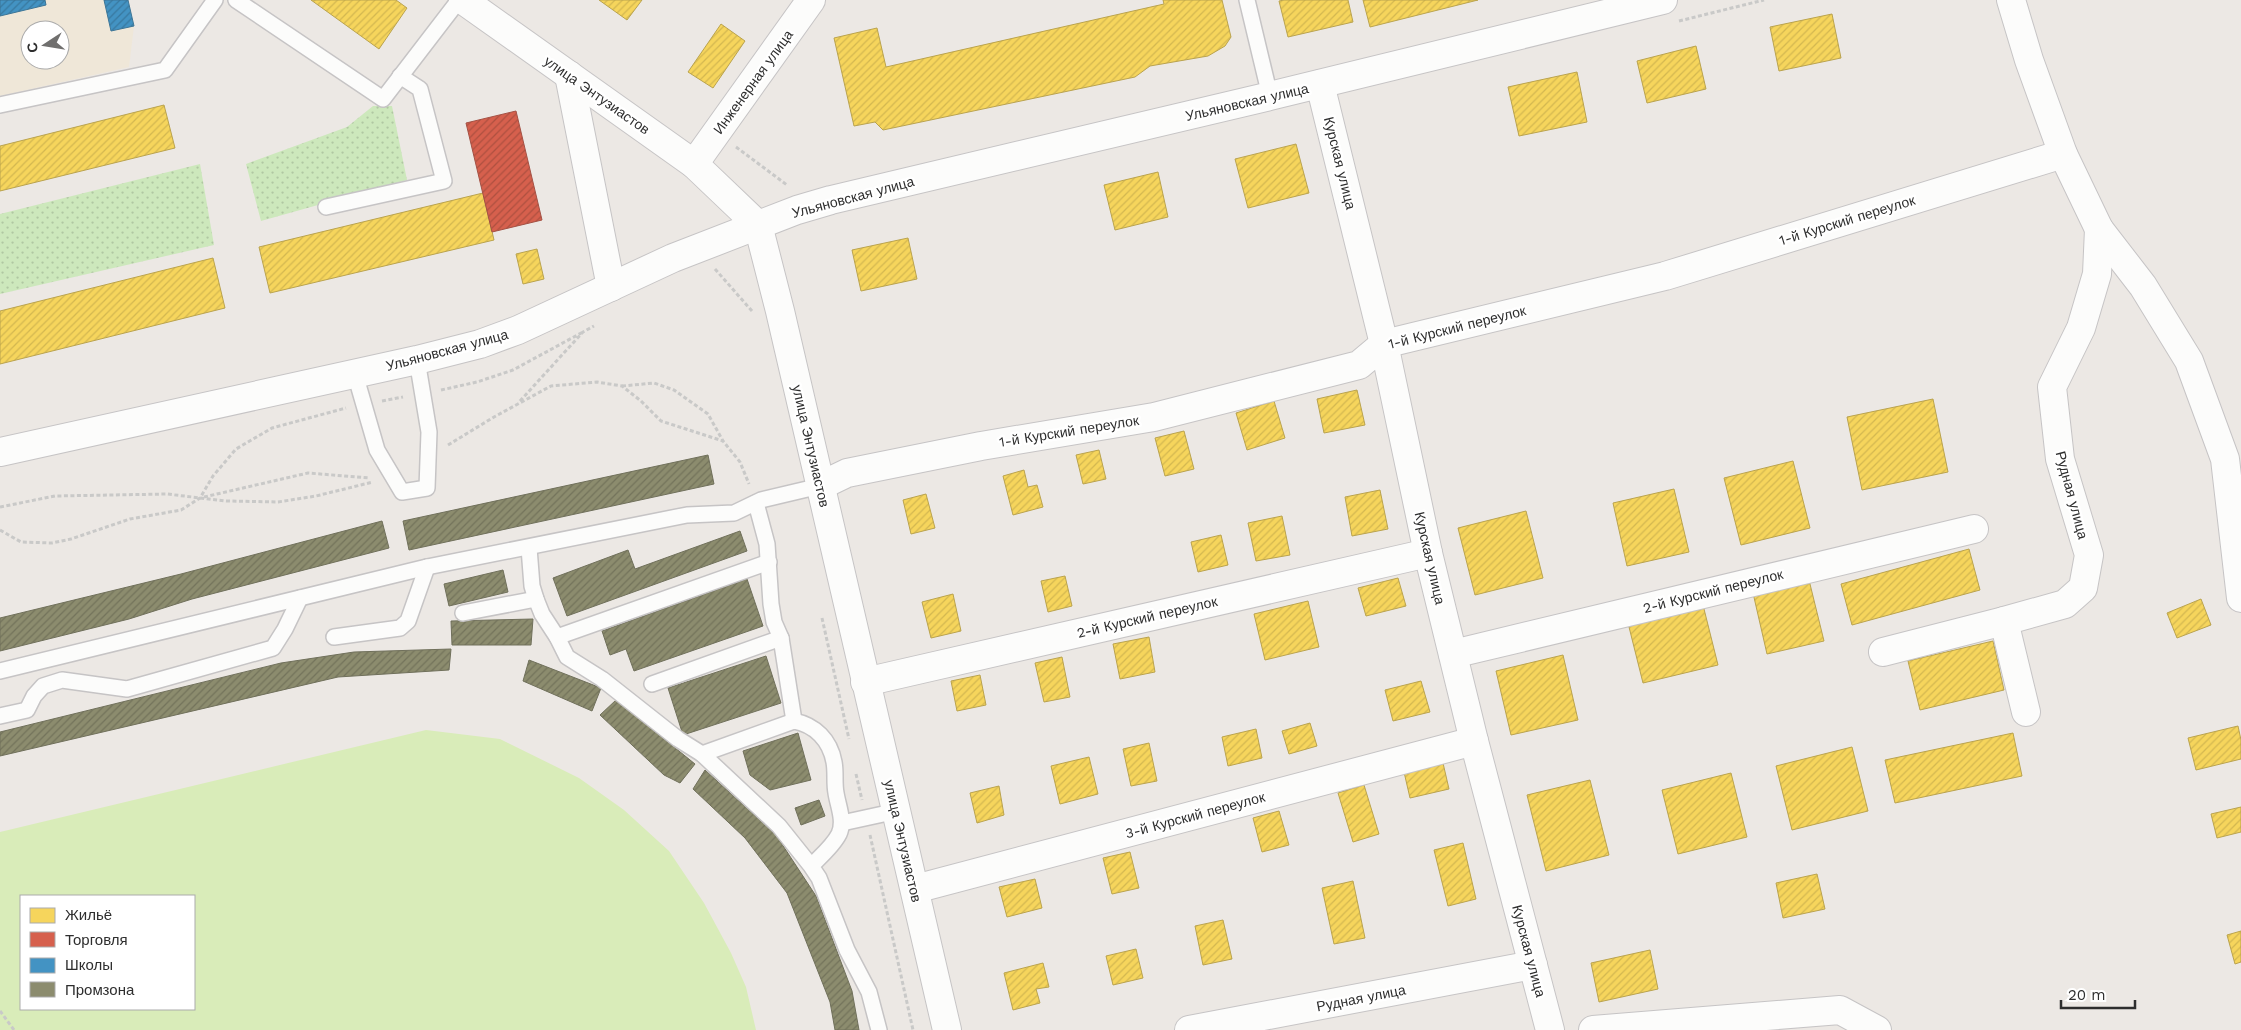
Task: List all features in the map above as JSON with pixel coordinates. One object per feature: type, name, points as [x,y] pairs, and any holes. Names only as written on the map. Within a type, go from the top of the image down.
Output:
[{"type":"street","name":"улица Энтузиастов","points":[[463,0],[694,164],[758,225],[780,311],[947,1030]]},
{"type":"street","name":"Инженерная улица","points":[[694,164],[811,0]]},
{"type":"street","name":"Ульяновская улица","points":[[0,452],[355,374],[480,344],[518,330],[672,258],[758,225],[831,200],[1320,84],[1663,0]]},
{"type":"street","points":[[2011,0],[2029,60],[2063,154],[2099,229],[2143,286],[2189,361],[2225,459],[2241,598]]},
{"type":"street","points":[[569,75],[611,287]]},
{"type":"street","name":"Курская улица","points":[[1320,84],[1384,344],[1428,553],[1474,741],[1550,1030]]},
{"type":"street","name":"1-й Курский переулок","points":[[820,486],[847,473],[981,446],[1154,417],[1350,368],[1359,365],[1384,344],[1665,276],[2063,154]]},
{"type":"street","name":"Рудная улица","points":[[1884,652],[2066,604],[2083,588],[2088,555],[2060,459],[2052,387],[2081,328],[2097,274],[2099,229]]},
{"type":"street","name":"2-й Курский переулок","points":[[1453,654],[1974,529]]},
{"type":"street","name":"2-й Курский переулок","points":[[865,682],[1428,553]]},
{"type":"street","points":[[2004,621],[2026,712]]},
{"type":"street","name":"3-й Курский переулок","points":[[915,889],[1474,741]]},
{"type":"street","name":"Рудная улица","points":[[1189,1030],[1263,1024],[1533,965]]},
{"type":"street","points":[[1593,1030],[1840,1010],[1877,1030]]},
{"type":"lane","points":[[0,105],[165,70],[215,0]]},
{"type":"lane","points":[[236,0],[383,99],[459,0]]},
{"type":"lane","points":[[1246,0],[1270,96]]},
{"type":"lane","points":[[326,207],[444,181],[420,89],[400,76]]},
{"type":"lane","points":[[355,374],[377,450],[402,492],[427,488],[429,432],[417,360]]},
{"type":"lane","points":[[0,671],[428,567],[687,515],[734,512],[756,503],[820,486]]},
{"type":"lane","points":[[756,503],[767,544],[771,604],[774,622],[781,638],[794,722]]},
{"type":"lane","points":[[529,548],[532,586],[536,599],[542,614],[557,636],[567,658],[602,679],[678,739],[702,754],[779,826],[811,866],[819,878],[847,950],[869,992],[879,1030]]},
{"type":"lane","points":[[557,636],[769,562]]},
{"type":"lane","points":[[334,637],[400,628],[408,621],[428,567]]},
{"type":"lane","points":[[0,716],[27,710],[34,696],[43,686],[62,680],[127,689],[273,648],[285,629],[300,598]]},
{"type":"lane","points":[[464,613],[536,599]]},
{"type":"lane","points":[[652,684],[781,638]]},
{"type":"lane","points":[[702,754],[794,722],[808,724],[818,731],[827,743],[834,761],[835,790],[842,823],[839,834],[811,866]]},
{"type":"lane","points":[[842,823],[897,811]]},
{"type":"path","points":[[713,267],[758,317]]},
{"type":"path","points":[[200,498],[213,476],[236,449],[272,428],[363,404],[423,394],[477,382],[514,370],[598,323]]},
{"type":"path","points":[[518,404],[583,332]]},
{"type":"path","points":[[622,386],[654,383],[674,390],[708,414],[724,441]]},
{"type":"path","points":[[0,530],[21,542],[52,542],[71,538],[130,519],[181,510],[200,498],[308,473],[381,480]]},
{"type":"path","points":[[822,617],[849,741]]},
{"type":"path","points":[[855,770],[913,1030]]},
{"type":"path","points":[[0,1011],[14,1030]]},
{"type":"shaded area","points":[[0,0],[128,0],[134,26],[129,67],[0,96]]},
{"type":"green space","points":[[373,106],[392,106],[407,180],[261,221],[246,164],[347,127]]},
{"type":"green space","points":[[200,164],[214,245],[0,294],[0,214]]},
{"type":"green space","points":[[426,730],[500,739],[579,778],[624,810],[669,851],[704,903],[731,953],[746,987],[756,1030],[0,1030],[0,832]]},
{"type":"building: Жильё","points":[[311,0],[396,0],[407,8],[379,49]]},
{"type":"building: Жильё","points":[[599,0],[642,0],[627,20]]},
{"type":"building: Жильё","points":[[1163,0],[1222,0],[1231,37],[1225,46],[1208,56],[1150,66],[1135,77],[883,130],[875,122],[854,126],[834,38],[877,28],[886,67],[1164,4]]},
{"type":"building: Жильё","points":[[1348,0],[1353,22],[1288,37],[1279,1]]},
{"type":"building: Жильё","points":[[1363,0],[1478,0],[1370,27]]},
{"type":"building: Жильё","points":[[1832,14],[1841,58],[1779,71],[1770,27]]},
{"type":"building: Жильё","points":[[721,24],[745,41],[713,88],[688,72]]},
{"type":"building: Жильё","points":[[1696,46],[1706,89],[1647,103],[1637,61]]},
{"type":"building: Жильё","points":[[1577,72],[1587,122],[1519,136],[1508,87]]},
{"type":"building: Жильё","points":[[164,105],[175,148],[0,191],[0,146]]},
{"type":"building: Жильё","points":[[1296,144],[1309,193],[1248,208],[1235,159]]},
{"type":"building: Жильё","points":[[1158,172],[1168,217],[1115,230],[1104,185]]},
{"type":"building: Жильё","points":[[483,193],[494,240],[270,293],[259,247]]},
{"type":"building: Жильё","points":[[908,238],[917,279],[861,291],[852,250]]},
{"type":"building: Жильё","points":[[537,249],[544,279],[523,284],[516,254]]},
{"type":"building: Жильё","points":[[213,258],[225,308],[0,364],[0,311]]},
{"type":"building: Жильё","points":[[1357,390],[1365,425],[1324,433],[1317,399]]},
{"type":"building: Жильё","points":[[1933,399],[1948,472],[1862,490],[1847,417]]},
{"type":"building: Жильё","points":[[1274,401],[1285,438],[1247,450],[1236,413]]},
{"type":"building: Жильё","points":[[1184,431],[1194,469],[1165,476],[1155,438]]},
{"type":"building: Жильё","points":[[1099,450],[1106,479],[1083,484],[1076,455]]},
{"type":"building: Жильё","points":[[1793,461],[1810,528],[1741,545],[1724,478]]},
{"type":"building: Жильё","points":[[1024,470],[1028,487],[1037,485],[1043,507],[1013,515],[1003,476]]},
{"type":"building: Жильё","points":[[1674,489],[1689,552],[1627,566],[1613,503]]},
{"type":"building: Жильё","points":[[1380,490],[1388,529],[1352,536],[1345,497]]},
{"type":"building: Жильё","points":[[926,494],[935,528],[911,534],[903,500]]},
{"type":"building: Жильё","points":[[1526,511],[1543,578],[1475,595],[1458,528]]},
{"type":"building: Жильё","points":[[1282,516],[1290,555],[1256,561],[1248,523]]},
{"type":"building: Жильё","points":[[1221,535],[1228,565],[1198,572],[1191,542]]},
{"type":"building: Жильё","points":[[1969,549],[1980,590],[1852,625],[1841,584]]},
{"type":"building: Жильё","points":[[1065,576],[1072,606],[1048,612],[1041,581]]},
{"type":"building: Жильё","points":[[1398,578],[1406,606],[1366,616],[1358,588]]},
{"type":"building: Жильё","points":[[1809,580],[1824,641],[1767,654],[1753,593]]},
{"type":"building: Жильё","points":[[953,594],[961,631],[931,638],[922,602]]},
{"type":"building: Жильё","points":[[2201,599],[2211,625],[2177,638],[2167,613]]},
{"type":"building: Жильё","points":[[1308,601],[1319,647],[1265,660],[1254,614]]},
{"type":"building: Жильё","points":[[1703,605],[1718,665],[1643,683],[1628,623]]},
{"type":"building: Жильё","points":[[1149,637],[1155,672],[1120,679],[1113,644]]},
{"type":"building: Жильё","points":[[1993,641],[2004,690],[1920,710],[1908,661]]},
{"type":"building: Жильё","points":[[1563,655],[1578,720],[1511,735],[1496,671]]},
{"type":"building: Жильё","points":[[1062,657],[1070,697],[1044,702],[1035,663]]},
{"type":"building: Жильё","points":[[980,675],[986,705],[957,711],[951,681]]},
{"type":"building: Жильё","points":[[1421,681],[1430,712],[1393,721],[1385,690]]},
{"type":"building: Жильё","points":[[1310,723],[1317,746],[1289,754],[1282,731]]},
{"type":"building: Жильё","points":[[2238,726],[2241,740],[2241,759],[2196,770],[2188,738]]},
{"type":"building: Жильё","points":[[1256,729],[1262,758],[1228,766],[1222,737]]},
{"type":"building: Жильё","points":[[2013,733],[2022,776],[1895,803],[1885,760]]},
{"type":"building: Жильё","points":[[1149,743],[1157,781],[1131,786],[1123,749]]},
{"type":"building: Жильё","points":[[1852,747],[1868,811],[1792,830],[1776,766]]},
{"type":"building: Жильё","points":[[1089,757],[1098,794],[1060,804],[1051,766]]},
{"type":"building: Жильё","points":[[1443,763],[1449,789],[1410,798],[1404,772]]},
{"type":"building: Жильё","points":[[1731,773],[1747,837],[1678,854],[1662,790]]},
{"type":"building: Жильё","points":[[1590,780],[1609,855],[1546,871],[1527,795]]},
{"type":"building: Жильё","points":[[1364,785],[1379,834],[1353,842],[1338,793]]},
{"type":"building: Жильё","points":[[999,786],[1004,815],[977,823],[970,793]]},
{"type":"building: Жильё","points":[[2241,807],[2241,832],[2217,838],[2211,814]]},
{"type":"building: Жильё","points":[[1279,811],[1289,845],[1262,852],[1253,818]]},
{"type":"building: Жильё","points":[[1463,843],[1476,899],[1448,906],[1434,850]]},
{"type":"building: Жильё","points":[[1130,852],[1139,888],[1112,894],[1103,858]]},
{"type":"building: Жильё","points":[[1817,874],[1825,909],[1783,918],[1776,883]]},
{"type":"building: Жильё","points":[[1035,879],[1042,908],[1007,917],[999,887]]},
{"type":"building: Жильё","points":[[1353,881],[1365,938],[1334,944],[1322,888]]},
{"type":"building: Жильё","points":[[1223,920],[1232,959],[1203,965],[1195,926]]},
{"type":"building: Жильё","points":[[2241,931],[2241,962],[2235,964],[2227,935]]},
{"type":"building: Жильё","points":[[1136,949],[1143,978],[1113,985],[1106,956]]},
{"type":"building: Жильё","points":[[1650,950],[1658,989],[1599,1002],[1591,963]]},
{"type":"building: Жильё","points":[[1043,963],[1049,987],[1036,989],[1040,1003],[1013,1010],[1004,973]]},
{"type":"building: Торговля","points":[[516,111],[542,220],[492,232],[466,123]]},
{"type":"building: Школы","points":[[0,0],[45,0],[46,5],[0,16]]},
{"type":"building: Школы","points":[[104,0],[128,0],[134,26],[111,31]]},
{"type":"building: Промзона","points":[[708,455],[714,484],[409,550],[403,521]]},
{"type":"building: Промзона","points":[[382,521],[389,548],[192,599],[129,619],[0,651],[0,618],[181,574]]},
{"type":"building: Промзона","points":[[740,531],[747,551],[567,616],[553,578],[628,550],[635,569]]},
{"type":"building: Промзона","points":[[503,570],[508,592],[449,606],[444,584]]},
{"type":"building: Промзона","points":[[747,579],[763,626],[634,671],[626,649],[610,655],[602,631]]},
{"type":"building: Промзона","points":[[533,619],[531,645],[452,645],[451,621]]},
{"type":"building: Промзона","points":[[451,649],[449,670],[338,677],[0,756],[0,732],[281,663],[354,652]]},
{"type":"building: Промзона","points":[[766,656],[781,703],[683,735],[668,688]]},
{"type":"building: Промзона","points":[[529,660],[601,688],[592,711],[523,681]]},
{"type":"building: Промзона","points":[[616,700],[695,764],[680,783],[664,775],[600,715]]},
{"type":"building: Промзона","points":[[798,733],[811,780],[770,790],[750,775],[743,751]]},
{"type":"building: Промзона","points":[[705,770],[776,835],[816,896],[852,991],[859,1030],[835,1030],[830,1002],[787,893],[745,838],[693,789]]},
{"type":"building: Промзона","points":[[819,800],[825,816],[801,825],[795,808]]}]
